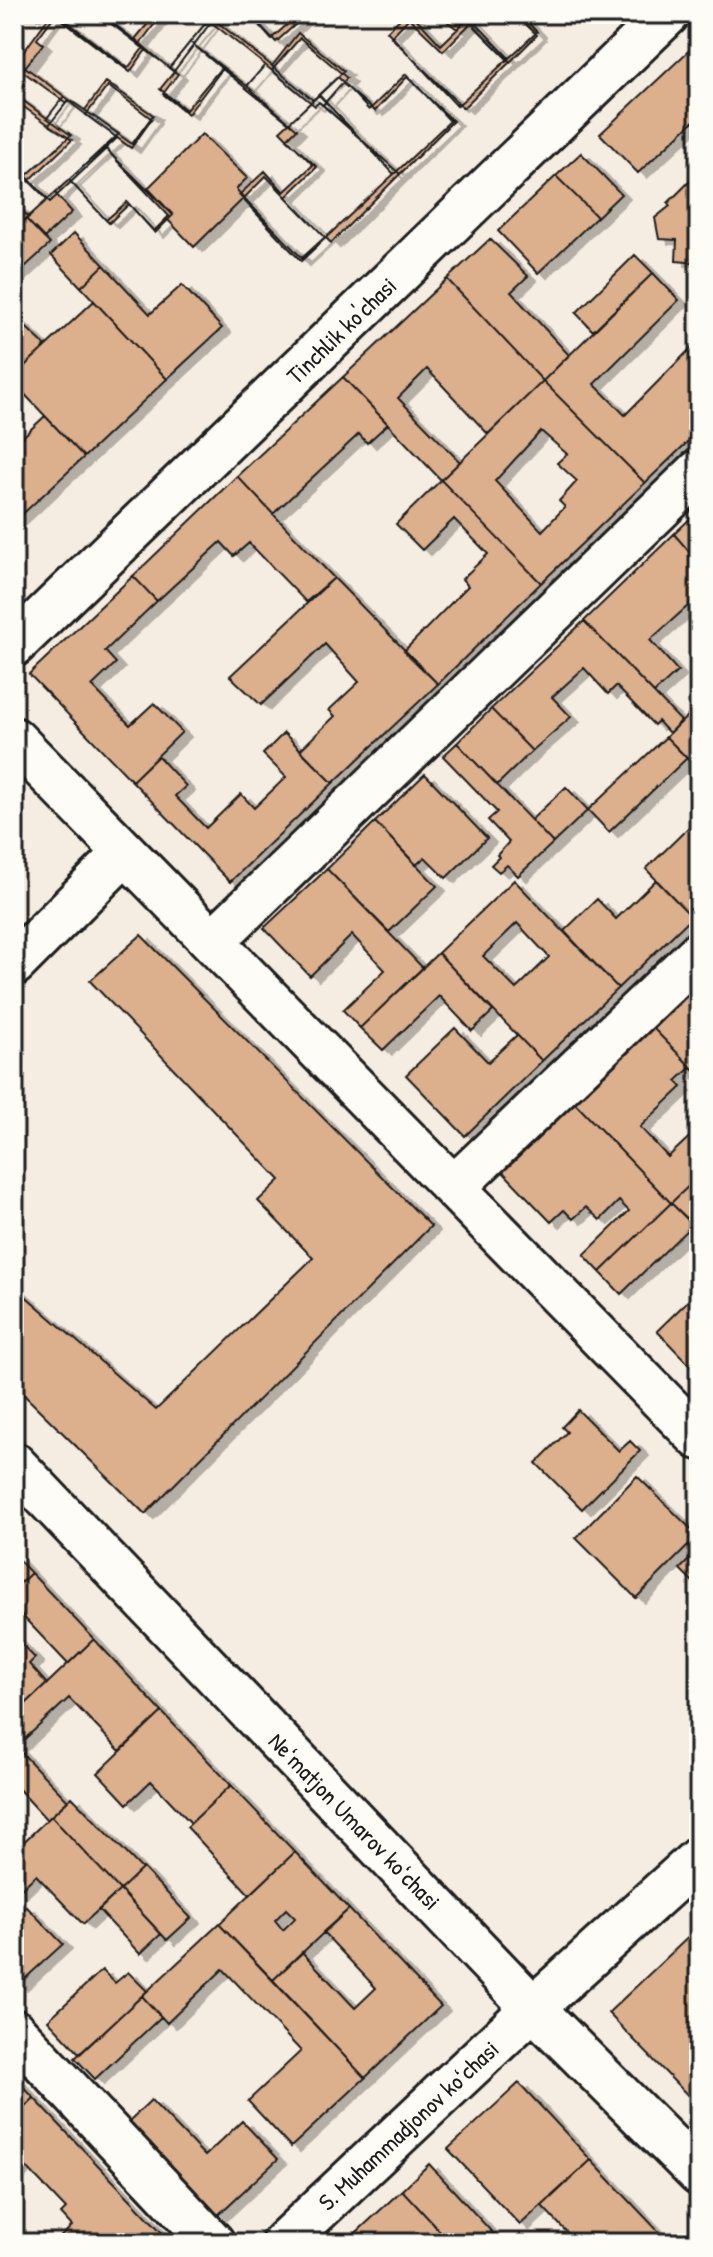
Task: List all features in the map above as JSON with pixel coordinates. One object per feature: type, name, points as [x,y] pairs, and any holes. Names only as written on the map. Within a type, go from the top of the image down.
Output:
[{"type":"street","name":"Tinchlik ko'chasi","points":[[14,645],[668,14]]},
{"type":"street","points":[[213,941],[699,471]]},
{"type":"street","points":[[14,739],[699,1438]]},
{"type":"street","points":[[14,964],[125,853]]},
{"type":"street","points":[[454,1187],[699,953]]},
{"type":"street","name":"Neʻmatjon Umarov koʻchasi","points":[[14,1464],[533,2008],[699,2174]]},
{"type":"street","name":"S. Muhammadjonov koʻchasi","points":[[283,2243],[533,2008],[699,1858]]},
{"type":"street","points":[[14,2031],[213,2243]]},
{"type":"building","points":[[14,14],[51,14],[17,61],[14,59]]},
{"type":"building","points":[[14,14],[98,14],[146,50],[130,72],[55,15],[37,39],[43,44],[22,71],[14,65]]},
{"type":"building","points":[[57,14],[101,14],[144,47],[128,68]]},
{"type":"building","points":[[156,14],[213,14],[169,68],[135,39]]},
{"type":"building","points":[[162,14],[217,14],[174,71],[139,45]]},
{"type":"building","points":[[249,14],[299,14],[271,39]]},
{"type":"building","points":[[250,14],[307,14],[276,42]]},
{"type":"building","points":[[405,14],[412,14],[441,45],[470,17],[509,58],[457,106],[387,31]]},
{"type":"building","points":[[438,14],[473,14],[457,29]]},
{"type":"building","points":[[473,14],[520,14],[537,32],[509,58],[470,17]]},
{"type":"building","points":[[473,14],[515,14],[537,35],[510,62],[468,19]]},
{"type":"building","points":[[211,17],[313,100],[289,123],[190,42]]},
{"type":"building","points":[[409,18],[443,51],[471,23],[510,62],[463,108],[391,37]]},
{"type":"building","points":[[211,22],[265,65],[247,86],[194,45]]},
{"type":"building","points":[[298,33],[344,71],[313,100],[272,66]]},
{"type":"building","points":[[300,38],[347,78],[323,105],[319,102],[315,106],[272,70]]},
{"type":"building","points":[[699,41],[699,116],[638,173],[600,134]]},
{"type":"building","points":[[190,42],[221,68],[186,110],[160,89],[174,72],[169,68]]},
{"type":"building","points":[[194,45],[223,68],[188,114],[163,94],[178,74],[174,71]]},
{"type":"building","points":[[17,61],[64,96],[47,118],[14,94],[14,65]]},
{"type":"building","points":[[14,65],[66,103],[49,125],[14,100]]},
{"type":"building","points":[[265,65],[315,106],[319,102],[400,174],[331,243],[286,197],[317,167],[287,139],[297,129],[247,86]]},
{"type":"building","points":[[406,74],[450,121],[394,174],[319,95],[338,77],[369,110]]},
{"type":"building","points":[[407,77],[453,121],[400,174],[323,105],[342,83],[375,111]]},
{"type":"building","points":[[106,82],[153,115],[132,144],[85,110]]},
{"type":"building","points":[[108,86],[152,119],[131,148],[86,115]]},
{"type":"building","points":[[319,95],[394,174],[301,261],[239,195],[265,171],[284,192],[313,165],[280,131]]},
{"type":"building","points":[[64,96],[119,134],[48,199],[26,176],[71,135],[47,118]]},
{"type":"building","points":[[68,101],[117,138],[50,202],[29,181],[72,140],[49,125]]},
{"type":"building","points":[[202,134],[247,178],[236,189],[244,198],[194,247],[168,220],[173,215],[148,188]]},
{"type":"building","points":[[104,147],[169,216],[154,231],[127,202],[106,220],[69,180]]},
{"type":"building","points":[[106,149],[173,215],[155,233],[129,204],[109,223],[71,182]]},
{"type":"building","points":[[581,153],[621,194],[597,217],[556,176]]},
{"type":"building","points":[[699,172],[699,263],[676,261],[677,240],[659,239],[655,218],[670,206],[668,203]]},
{"type":"building","points":[[266,176],[325,237],[302,258],[244,198]]},
{"type":"building","points":[[556,176],[597,217],[538,273],[498,231]]},
{"type":"building","points":[[55,193],[72,212],[44,238],[26,219]]},
{"type":"building","points":[[14,204],[29,217],[14,230]]},
{"type":"building","points":[[26,219],[50,244],[14,277],[14,230]]},
{"type":"building","points":[[74,233],[104,265],[81,287],[51,255]]},
{"type":"building","points":[[490,239],[528,276],[511,292],[569,355],[543,381],[447,279]]},
{"type":"building","points":[[635,255],[653,273],[593,331],[576,313]]},
{"type":"building","points":[[104,265],[150,314],[182,285],[222,328],[167,379],[81,287]]},
{"type":"building","points":[[653,273],[679,300],[594,384],[625,415],[699,340],[699,431],[645,483],[543,381]]},
{"type":"building","points":[[447,279],[543,381],[488,434],[427,369],[398,398],[460,462],[441,480],[343,377]]},
{"type":"building","points":[[94,301],[167,379],[84,457],[14,383],[14,376]]},
{"type":"building","points":[[14,316],[46,346],[19,371],[14,366]]},
{"type":"building","points":[[343,377],[388,424],[367,443],[359,434],[273,514],[237,476]]},
{"type":"building","points":[[543,381],[645,483],[541,583],[441,480]],"holes":[[[541,431],[567,454],[557,463],[577,481],[559,501],[565,507],[542,531],[495,481]]]},
{"type":"building","points":[[45,416],[84,457],[14,522],[14,445]]},
{"type":"building","points":[[237,476],[334,578],[306,602],[249,543],[234,556],[221,542],[157,601],[133,576]]},
{"type":"building","points":[[441,480],[541,583],[438,684],[404,651],[468,586],[462,579],[488,554],[454,519],[422,550],[396,524]]},
{"type":"building","points":[[699,510],[699,563],[674,534]]},
{"type":"building","points":[[674,534],[699,563],[699,596],[650,640],[678,671],[654,693],[584,621]]},
{"type":"building","points":[[133,576],[157,601],[105,651],[116,663],[92,686],[130,725],[154,703],[182,732],[132,781],[29,674]]},
{"type":"building","points":[[334,578],[438,684],[333,783],[300,750],[335,716],[329,710],[359,682],[325,644],[261,705],[230,676]]},
{"type":"building","points":[[584,621],[681,721],[669,733],[658,721],[654,725],[616,686],[608,694],[584,668],[552,697],[571,717],[532,751],[491,709]]},
{"type":"building","points":[[699,705],[699,771],[666,737]]},
{"type":"building","points":[[491,709],[532,751],[497,785],[457,743]]},
{"type":"building","points":[[284,733],[333,783],[230,882],[132,781],[158,756],[186,786],[175,796],[206,828],[241,794],[254,808],[286,777],[263,754]]},
{"type":"building","points":[[666,737],[687,758],[609,832],[588,810]]},
{"type":"building","points":[[457,743],[553,843],[518,876],[507,865],[499,872],[491,865],[509,842],[488,820],[497,812],[443,756]]},
{"type":"building","points":[[425,774],[487,838],[446,878],[425,857],[416,865],[375,822]]},
{"type":"building","points":[[566,787],[588,810],[553,843],[531,820]]},
{"type":"building","points":[[375,822],[437,886],[389,932],[327,869]]},
{"type":"building","points":[[689,827],[699,838],[699,910],[692,917],[646,869]]},
{"type":"building","points":[[327,869],[423,968],[360,1028],[343,1010],[385,970],[352,935],[310,976],[264,928]]},
{"type":"building","points":[[514,880],[618,988],[542,1061],[438,953]],"holes":[[[517,923],[549,957],[516,989],[483,956]]]},
{"type":"building","points":[[656,880],[692,917],[618,988],[564,931],[597,899],[616,919]]},
{"type":"building","points":[[141,935],[431,1226],[145,1514],[14,1385],[14,1286],[156,1410],[313,1258],[258,1201],[280,1180],[90,981]]},
{"type":"building","points":[[438,953],[493,1011],[472,1031],[439,996],[383,1050],[360,1028]]},
{"type":"building","points":[[699,982],[699,1075],[652,1027]]},
{"type":"building","points":[[652,1027],[691,1067],[676,1081],[682,1087],[640,1127],[668,1157],[699,1128],[699,1176],[671,1203],[574,1102]]},
{"type":"building","points":[[455,1028],[488,1062],[517,1035],[542,1061],[465,1136],[406,1075]]},
{"type":"building","points":[[574,1102],[671,1203],[600,1272],[584,1255],[629,1211],[619,1201],[600,1220],[586,1207],[573,1219],[564,1210],[551,1222],[502,1171]]},
{"type":"building","points":[[699,1176],[699,1231],[671,1203]]},
{"type":"building","points":[[671,1203],[693,1224],[621,1294],[600,1272]]},
{"type":"building","points":[[696,1293],[699,1296],[699,1375],[657,1331]]},
{"type":"building","points":[[578,1410],[619,1451],[630,1441],[640,1451],[582,1509],[536,1463],[567,1432],[562,1427]]},
{"type":"building","points":[[637,1476],[698,1536],[636,1598],[576,1538]]},
{"type":"building","points":[[699,1550],[699,1588],[680,1569]]},
{"type":"building","points":[[14,1555],[31,1573],[14,1589]]},
{"type":"building","points":[[31,1573],[94,1639],[68,1664],[14,1607],[14,1589]]},
{"type":"building","points":[[14,1636],[35,1658],[29,1664],[47,1684],[14,1715]]},
{"type":"building","points":[[94,1639],[162,1712],[120,1751],[69,1698],[16,1747],[68,1801],[47,1820],[14,1784],[14,1715]]},
{"type":"building","points":[[162,1712],[231,1785],[191,1823],[151,1781],[127,1804],[98,1773]]},
{"type":"building","points":[[231,1785],[295,1852],[250,1895],[187,1827]]},
{"type":"building","points":[[72,1797],[142,1869],[120,1890],[51,1816]]},
{"type":"building","points":[[51,1816],[120,1890],[83,1924],[36,1875],[14,1896],[14,1851]]},
{"type":"building","points":[[295,1852],[349,1909],[273,1980],[219,1924]],"holes":[[[286,1909],[295,1918],[283,1930],[275,1920]]]},
{"type":"building","points":[[143,1868],[191,1918],[167,1940],[120,1890]]},
{"type":"building","points":[[120,1890],[161,1934],[140,1954],[99,1910]]},
{"type":"building","points":[[26,1906],[63,1944],[18,1985],[14,1982],[14,1917]]},
{"type":"building","points":[[349,1909],[441,2006],[365,2078],[273,1980],[302,1952],[355,2008],[376,1988],[323,1932]]},
{"type":"building","points":[[219,1924],[365,2078],[291,2147],[248,2101],[301,2051],[223,1969],[167,2023],[142,1996]]},
{"type":"building","points":[[699,1927],[699,2107],[608,2013]]},
{"type":"building","points":[[102,1970],[115,1983],[128,1972],[147,1991],[80,2054],[48,2020]]},
{"type":"building","points":[[142,1996],[161,2017],[95,2079],[75,2058]]},
{"type":"building","points":[[14,2077],[34,2098],[14,2117]]},
{"type":"building","points":[[519,2083],[591,2160],[520,2225],[448,2149]]},
{"type":"building","points":[[34,2098],[172,2243],[54,2243],[72,2226],[61,2214],[66,2209],[24,2165],[14,2175],[14,2117]]},
{"type":"building","points":[[151,2100],[205,2156],[242,2121],[278,2159],[218,2215],[129,2121]]},
{"type":"building","points":[[591,2160],[660,2233],[649,2243],[577,2243],[542,2206]]},
{"type":"building","points":[[429,2164],[502,2243],[451,2243],[402,2190]]},
{"type":"building","points":[[402,2190],[451,2243],[345,2243]]}]
